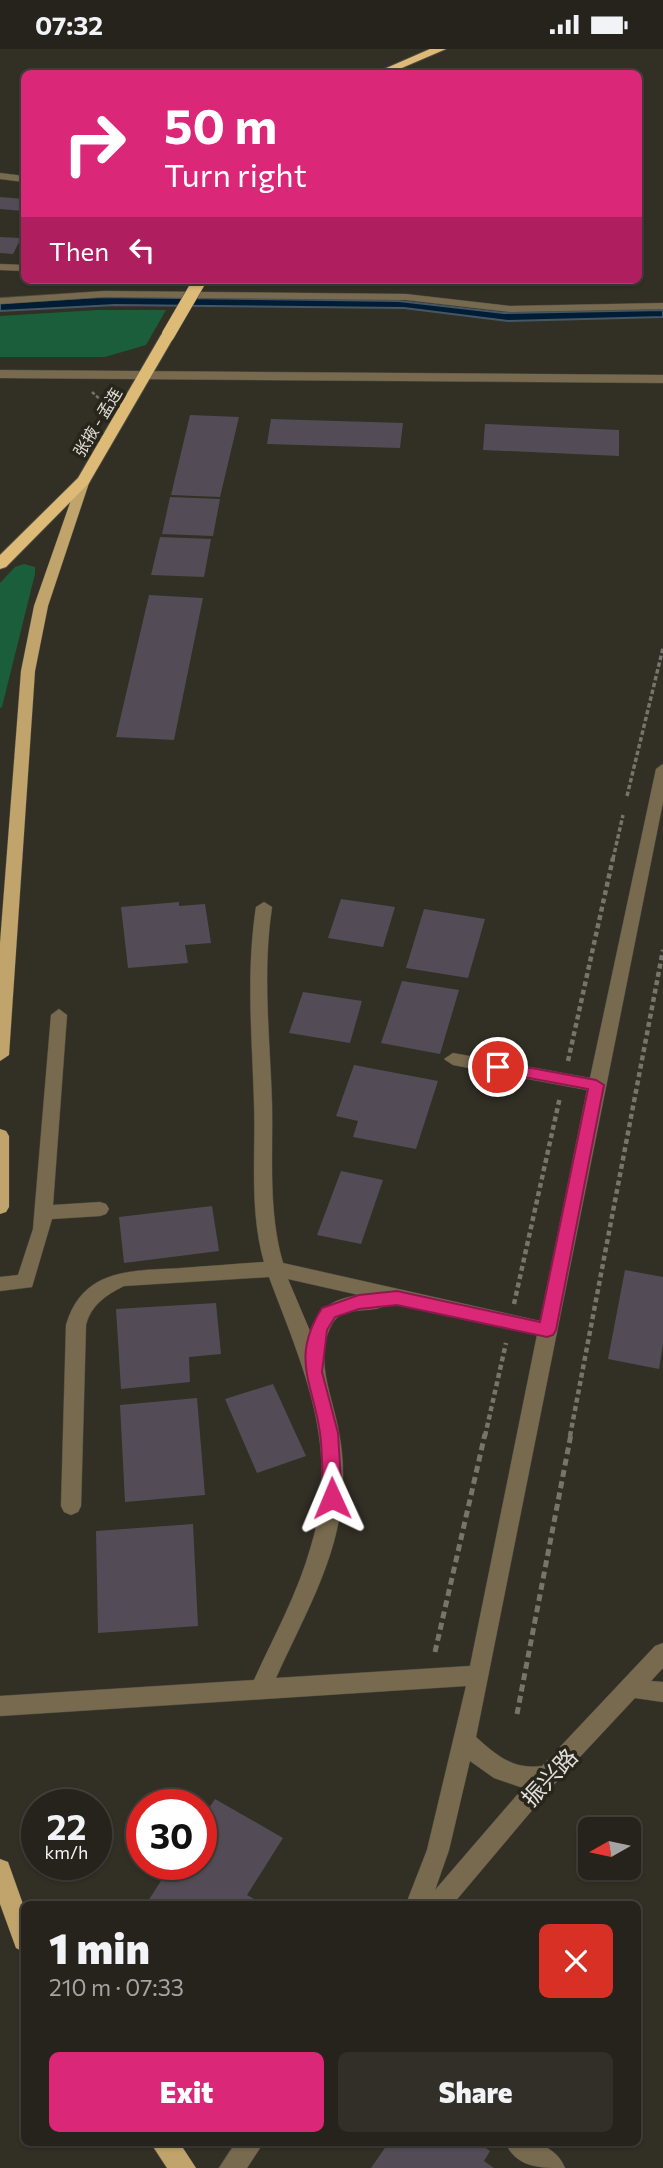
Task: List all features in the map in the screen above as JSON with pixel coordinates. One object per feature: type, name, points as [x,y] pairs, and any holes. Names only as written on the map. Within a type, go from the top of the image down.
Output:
[{"type":"highway","points":[[389,70],[440,49]]},
{"type":"highway","name":"张掖 - 孟连","points":[[0,564],[84,480],[198,284]]},
{"type":"main road","points":[[0,1055],[28,671],[41,607],[84,480]]},
{"type":"main road","points":[[0,1136],[0,1207]]},
{"type":"main road","points":[[0,1870],[21,1931]]},
{"type":"main road","points":[[166,2146],[183,2168]]},
{"type":"street","points":[[0,176],[21,179]]},
{"type":"street","points":[[0,267],[21,268]]},
{"type":"street","points":[[0,300],[105,294],[407,296],[510,309],[663,306]]},
{"type":"street","points":[[0,373],[663,379]]},
{"type":"street","points":[[419,1901],[438,1850],[479,1675],[596,1085],[663,769]]},
{"type":"street","points":[[261,1688],[310,1577],[327,1528],[332,1498],[329,1433],[314,1372],[300,1329],[275,1269],[265,1227],[263,1101],[256,988],[256,955],[264,907]]},
{"type":"street","points":[[0,1284],[25,1283],[42,1229],[59,1016]]},
{"type":"street","points":[[453,1059],[596,1085]]},
{"type":"street","points":[[44,1213],[100,1209]]},
{"type":"street","points":[[71,1506],[75,1325],[87,1300],[107,1285],[122,1279],[275,1269],[547,1330]]},
{"type":"street","points":[[314,1372],[318,1329],[328,1313],[359,1302],[397,1298]]},
{"type":"street","name":"振兴路","points":[[441,1901],[549,1776],[663,1653]]},
{"type":"street","points":[[0,1706],[479,1675]]},
{"type":"street","points":[[633,1688],[663,1692]]},
{"type":"street","points":[[464,1741],[492,1767],[513,1776],[530,1780],[549,1776]]},
{"type":"street","points":[[232,2168],[248,2146]]},
{"type":"street","points":[[523,2146],[552,2168]]},
{"type":"path","points":[[627,796],[663,648]]},
{"type":"path","points":[[517,1714],[663,950]]},
{"type":"path","points":[[435,1652],[506,1343]]},
{"type":"green space","points":[[97,310],[166,310],[146,345],[105,357],[0,357],[0,316]]},
{"type":"green space","points":[[24,564],[35,567],[35,574],[0,708],[0,583],[15,567]]},
{"type":"water","points":[[100,297],[399,301],[504,313],[663,310],[663,317],[508,321],[404,308],[115,305],[0,311],[0,303]]},
{"type":"building","points":[[0,197],[21,199],[21,211],[0,209]]},
{"type":"building","points":[[0,237],[21,238],[13,254],[0,253]]},
{"type":"building","points":[[190,415],[239,417],[220,497],[171,495]]},
{"type":"building","points":[[271,419],[403,423],[400,448],[267,444]]},
{"type":"building","points":[[485,424],[619,430],[619,456],[483,450]]},
{"type":"building","points":[[170,497],[220,499],[213,536],[162,534]]},
{"type":"building","points":[[160,537],[211,539],[204,577],[151,575]]},
{"type":"building","points":[[149,595],[203,598],[174,740],[116,737]]},
{"type":"building","points":[[341,899],[395,907],[383,947],[328,938]]},
{"type":"building","points":[[179,902],[179,906],[205,904],[211,943],[185,945],[188,963],[128,968],[121,907]]},
{"type":"building","points":[[424,909],[485,919],[468,978],[406,968]]},
{"type":"building","points":[[402,981],[459,990],[440,1054],[381,1043]]},
{"type":"building","points":[[303,992],[362,1001],[350,1043],[289,1033]]},
{"type":"building","points":[[354,1065],[438,1081],[416,1149],[353,1137],[358,1121],[336,1116]]},
{"type":"building","points":[[341,1171],[383,1180],[361,1244],[317,1235]]},
{"type":"building","points":[[212,1206],[219,1251],[124,1263],[119,1217]]},
{"type":"building","points":[[625,1270],[663,1277],[663,1344],[659,1369],[608,1359]]},
{"type":"building","points":[[216,1303],[221,1354],[189,1357],[190,1382],[121,1389],[116,1309]]},
{"type":"building","points":[[273,1384],[306,1456],[257,1473],[225,1399]]},
{"type":"building","points":[[197,1398],[205,1495],[125,1502],[120,1405]]},
{"type":"building","points":[[193,1524],[198,1626],[98,1633],[96,1531]]},
{"type":"building","points":[[217,1800],[283,1838],[247,1895],[258,1901],[148,1901],[162,1880],[217,1880]]},
{"type":"building","points":[[386,2146],[483,2146],[490,2151],[484,2161],[494,2168],[371,2168]]},
{"type":"route","points":[[332,1498],[329,1433],[314,1372],[318,1329],[328,1313],[345,1305],[397,1298],[547,1330],[596,1085],[498,1067]]}]
